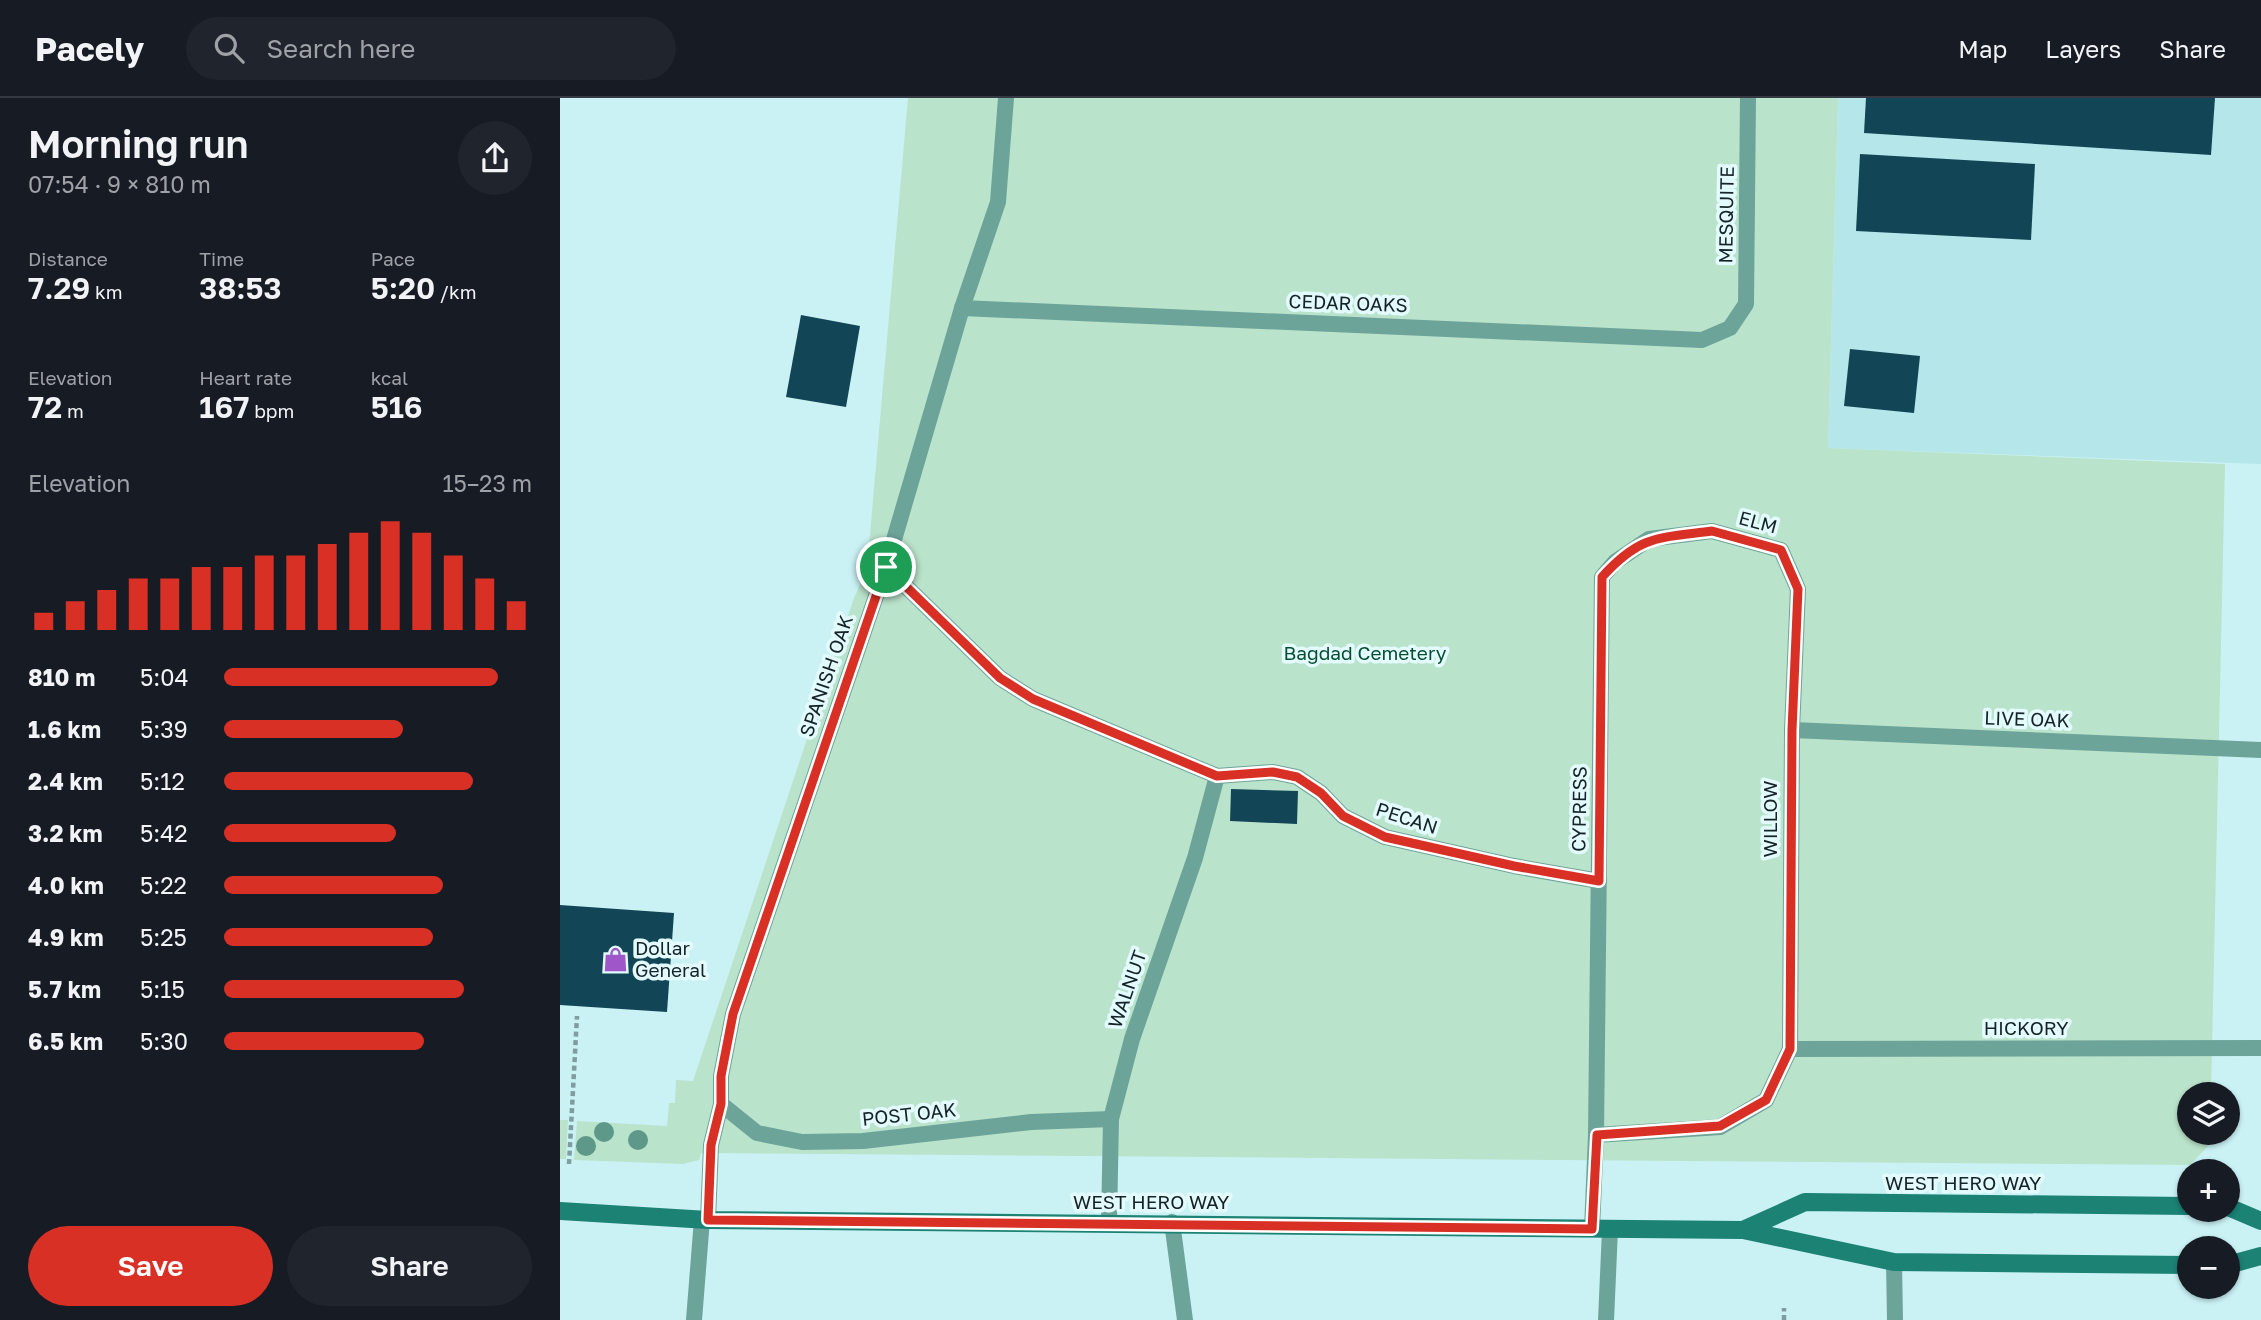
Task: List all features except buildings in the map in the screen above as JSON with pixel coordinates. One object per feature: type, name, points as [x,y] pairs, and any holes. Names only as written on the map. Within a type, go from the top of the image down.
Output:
[{"type":"main road","name":"WEST HERO WAY","points":[[1743,1230],[1805,1202],[2177,1206]]},
{"type":"main road","name":"WEST HERO WAY","points":[[560,1211],[705,1219],[1743,1230],[1895,1262],[2177,1265]]},
{"type":"main road","points":[[2240,1212],[2261,1221]]},
{"type":"main road","points":[[2240,1262],[2261,1256]]},
{"type":"lane","name":"SPANISH OAK","points":[[694,1320],[711,1145],[721,1104],[721,1076],[733,1014],[886,567],[962,308],[998,202],[1006,98]]},
{"type":"lane","name":"MESQUITE","points":[[1730,328],[1746,304],[1748,98]]},
{"type":"lane","name":"CEDAR OAKS","points":[[962,308],[1702,340],[1730,328]]},
{"type":"lane","name":"ELM","points":[[1602,609],[1602,577],[1615,562],[1649,539],[1712,531],[1781,550],[1798,589]]},
{"type":"lane","points":[[886,567],[1011,685],[1033,699],[1217,776]]},
{"type":"lane","name":"WILLOW","points":[[1790,1049],[1792,730],[1798,589]]},
{"type":"lane","name":"CYPRESS","points":[[1602,609],[1597,1135],[1606,1320]]},
{"type":"lane","name":"LIVE OAK","points":[[1792,730],[2261,750]]},
{"type":"lane","name":"PECAN","points":[[1217,776],[1273,772],[1297,777],[1321,793],[1343,816],[1385,837],[1514,866],[1599,881]]},
{"type":"lane","name":"WALNUT","points":[[1109,1223],[1111,1119],[1132,1039],[1195,858],[1217,776]]},
{"type":"lane","name":"HICKORY","points":[[1790,1049],[2261,1048]]},
{"type":"lane","points":[[1597,1135],[1720,1126],[1766,1100],[1790,1049]]},
{"type":"lane","name":"POST OAK","points":[[721,1104],[757,1133],[802,1142],[863,1141],[1031,1122],[1111,1119]]},
{"type":"lane","points":[[1172,1222],[1185,1320]]},
{"type":"lane","points":[[1895,1262],[1895,1320]]},
{"type":"path","points":[[569,1164],[577,1016]]},
{"type":"path","points":[[1784,1308],[1784,1320]]},
{"type":"shaded area","points":[[1838,98],[2261,98],[2261,464],[1828,448]]},
{"type":"green space","name":"Bagdad Cemetery","points":[[908,98],[1838,98],[1828,448],[2225,464],[2211,1082],[2177,1082],[2177,1145],[2209,1145],[2196,1159],[2177,1159],[2177,1165],[701,1153],[699,1160],[683,1164],[574,1160],[577,1121],[667,1126],[669,1103],[675,1103],[676,1080],[693,1081],[854,598],[867,569]]},
{"type":"green space","points":[[560,1120],[568,1120],[566,1159],[560,1159]]},
{"type":"place","name":"Dollar General","points":[[615,959]]},
{"type":"route","points":[[1712,531],[1781,550],[1798,589],[1792,730],[1790,1049],[1766,1100],[1720,1126],[1597,1135],[1592,1229],[1172,1222],[708,1220],[711,1145],[721,1104],[721,1076],[733,1014],[886,567],[1000,678],[1033,699],[1217,776],[1273,772],[1297,777],[1321,793],[1343,816],[1385,837],[1514,866],[1599,881],[1602,577],[1615,562],[1649,539],[1712,531]]}]
